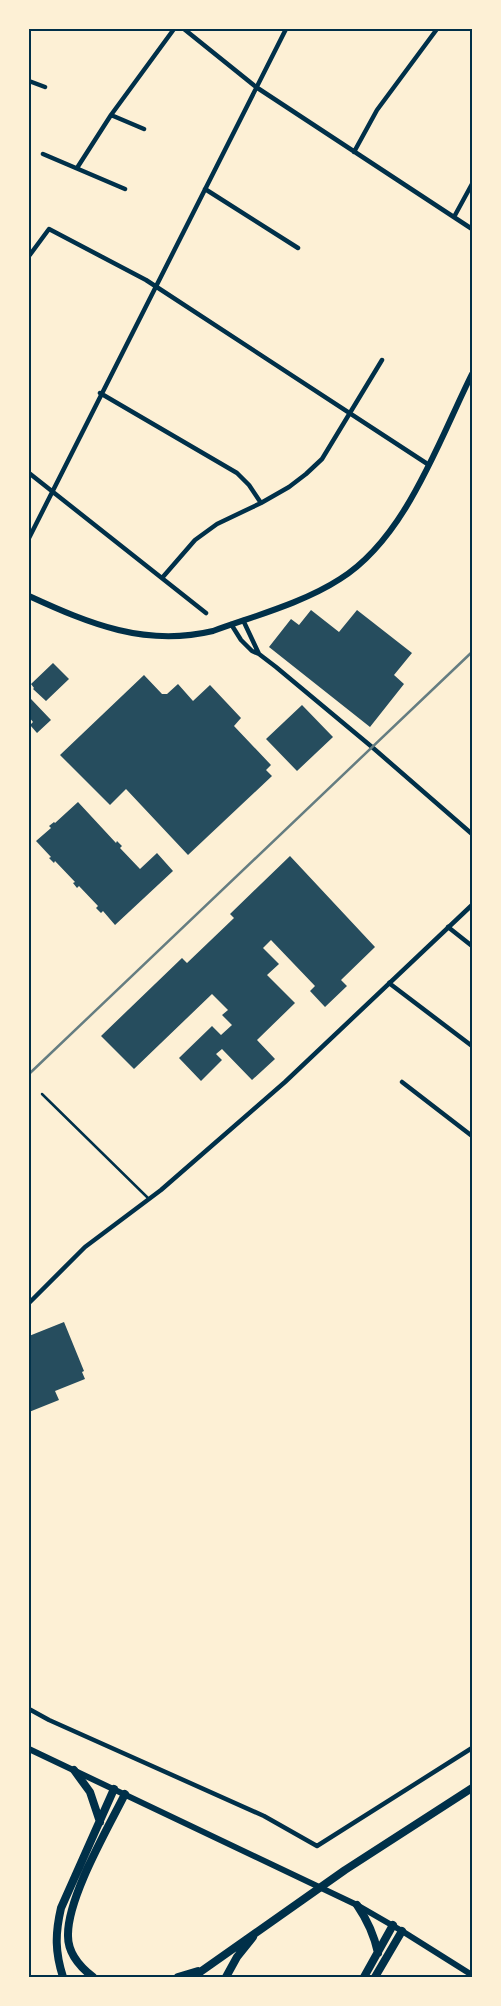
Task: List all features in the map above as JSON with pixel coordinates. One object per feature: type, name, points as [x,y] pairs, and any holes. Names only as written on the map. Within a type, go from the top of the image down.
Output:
[{"type":"highway","points":[[74,1770],[90,1792],[100,1822]]},
{"type":"highway","points":[[193,1977],[345,1870],[472,1788]]},
{"type":"highway","points":[[64,1977],[57,1958],[56,1929],[61,1908],[114,1789]]},
{"type":"highway","points":[[93,1977],[83,1969],[73,1956],[68,1937],[70,1918],[76,1898],[125,1794]]},
{"type":"highway","points":[[357,1905],[367,1919],[374,1935],[378,1953]]},
{"type":"highway","points":[[364,1977],[393,1925]]},
{"type":"highway","points":[[226,1977],[237,1958],[259,1929]]},
{"type":"highway","points":[[375,1977],[402,1931]]},
{"type":"highway","points":[[178,1977],[202,1970]]},
{"type":"main road","points":[[29,596],[113,629],[144,636],[169,637],[199,634],[243,620],[317,592],[341,579],[355,568],[392,527],[430,465],[472,374]]},
{"type":"main road","points":[[29,1749],[357,1905],[393,1925],[472,1975]]},
{"type":"street","points":[[77,168],[111,115],[174,29]]},
{"type":"street","points":[[184,29],[256,87],[472,229]]},
{"type":"street","points":[[29,538],[100,394],[286,29]]},
{"type":"street","points":[[354,152],[377,110],[437,29]]},
{"type":"street","points":[[29,80],[45,87]]},
{"type":"street","points":[[111,115],[144,129]]},
{"type":"street","points":[[43,154],[125,189]]},
{"type":"street","points":[[454,217],[472,184]]},
{"type":"street","points":[[205,189],[298,248]]},
{"type":"street","points":[[29,256],[49,229],[155,286],[430,465]]},
{"type":"street","points":[[162,578],[195,540],[217,524],[289,487],[322,459],[348,413],[382,360]]},
{"type":"street","points":[[100,394],[238,473],[249,485],[260,503]]},
{"type":"street","points":[[29,473],[206,613]]},
{"type":"street","points":[[243,620],[259,654]]},
{"type":"street","points":[[231,624],[241,640],[252,651],[259,654],[379,753],[472,834]]},
{"type":"street","points":[[29,1303],[85,1247],[148,1199],[284,1082],[472,905]]},
{"type":"street","points":[[448,927],[472,946]]},
{"type":"street","points":[[389,982],[472,1046]]},
{"type":"street","points":[[402,1082],[472,1136]]},
{"type":"street","points":[[29,1709],[49,1720],[185,1779],[264,1816],[317,1846],[472,1748]]},
{"type":"lane","points":[[42,1094],[148,1199]]},
{"type":"building","points":[[311,610],[339,632],[357,610],[412,653],[394,675],[404,684],[370,727],[269,647],[291,619],[299,625]]},
{"type":"building","points":[[53,663],[69,679],[46,701],[33,689],[31,684]]},
{"type":"building","points":[[144,675],[162,694],[167,694],[178,684],[193,701],[210,685],[241,718],[234,726],[271,765],[266,770],[272,776],[188,855],[126,789],[110,805],[60,755]]},
{"type":"building","points":[[31,699],[51,720],[37,733],[30,725],[33,722],[29,717],[29,701]]},
{"type":"building","points":[[302,705],[333,737],[297,771],[266,739]]},
{"type":"building","points":[[78,802],[116,843],[117,841],[122,846],[120,848],[140,869],[157,853],[173,871],[115,925],[103,911],[101,913],[96,908],[98,906],[79,886],[77,888],[73,883],[75,882],[55,861],[54,863],[49,858],[51,857],[36,841],[51,828],[49,826],[55,823]]},
{"type":"building","points":[[290,856],[375,947],[341,980],[347,986],[325,1007],[310,991],[315,986],[271,940],[263,948],[279,964],[267,975],[295,1003],[257,1040],[275,1059],[252,1080],[222,1049],[216,1054],[222,1060],[201,1081],[179,1058],[212,1026],[221,1035],[232,1025],[222,1015],[228,1010],[212,994],[134,1069],[101,1036],[182,958],[187,963],[234,918],[230,914]]},
{"type":"building","points":[[64,1322],[84,1371],[82,1372],[85,1379],[55,1391],[59,1400],[29,1412],[29,1336]]},
{"type":"railway","points":[[29,1074],[472,652]]}]
